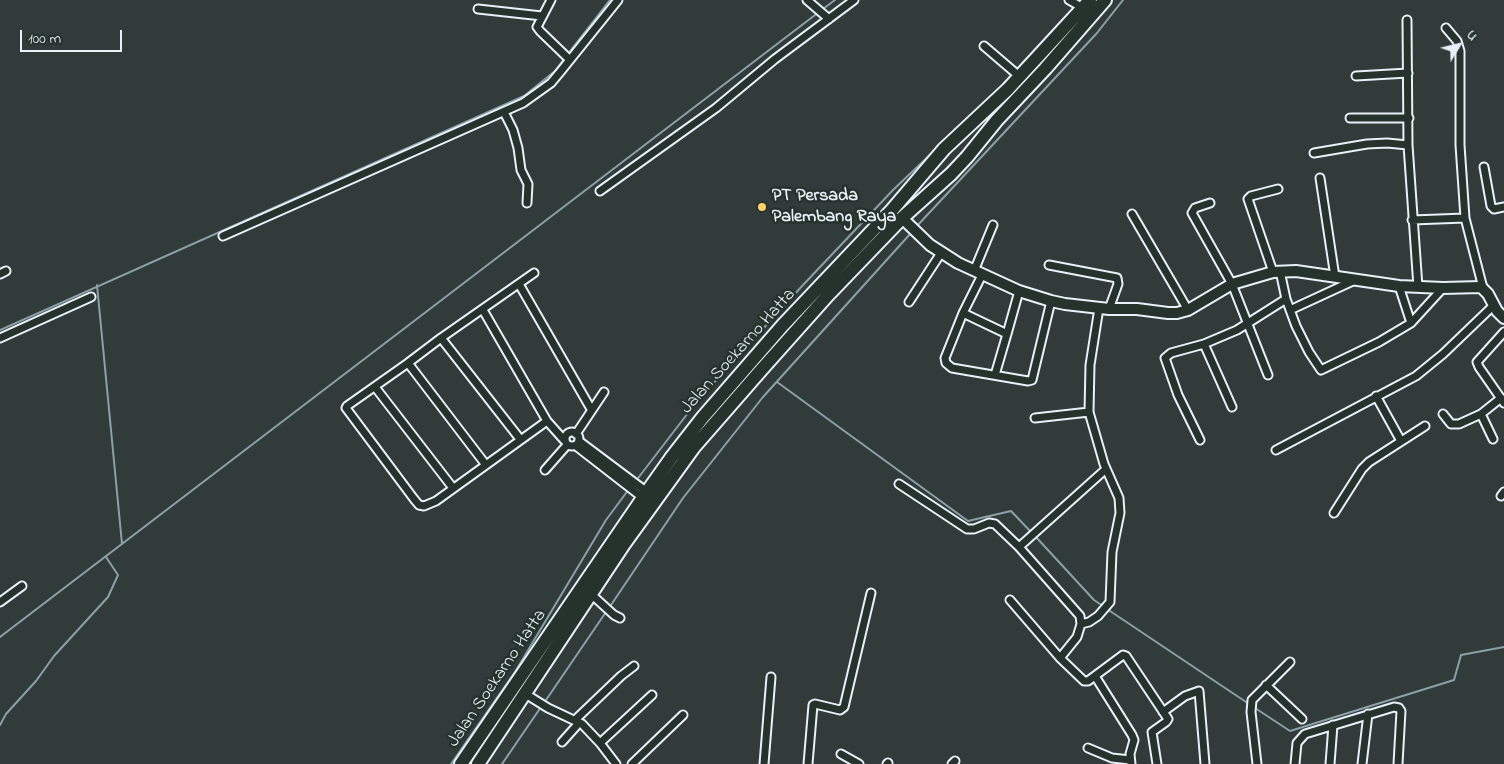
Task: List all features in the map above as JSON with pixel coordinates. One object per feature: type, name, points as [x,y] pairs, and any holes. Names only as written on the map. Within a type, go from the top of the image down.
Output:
[{"type":"highway","name":"Jalan Soekarno Hatta","points":[[461,764],[642,492],[671,458],[721,406],[967,157],[997,120],[1045,69],[1105,0]]},
{"type":"highway","name":"Jalan Soekarno Hatta","points":[[478,764],[591,594],[721,406],[784,325],[892,210],[944,149],[1008,89],[1079,4]]},
{"type":"street","points":[[551,0],[537,27],[569,59]]},
{"type":"street","points":[[223,236],[524,103],[550,83],[618,0]]},
{"type":"street","points":[[807,0],[827,18]]},
{"type":"street","points":[[600,191],[716,108],[827,18],[854,0]]},
{"type":"street","points":[[478,9],[542,16]]},
{"type":"street","points":[[1407,20],[1408,145],[1418,286]]},
{"type":"street","points":[[1446,28],[1457,41],[1460,51],[1460,145],[1465,218],[1483,288],[1493,306],[1504,318]]},
{"type":"street","points":[[984,46],[1019,76]]},
{"type":"street","points":[[1356,76],[1408,72]]},
{"type":"street","points":[[504,112],[513,130],[522,170],[528,184],[527,203]]},
{"type":"street","points":[[1350,118],[1409,118]]},
{"type":"street","points":[[1314,153],[1367,144],[1408,145]]},
{"type":"street","points":[[1484,167],[1491,206],[1494,209],[1504,207]]},
{"type":"street","points":[[1320,178],[1335,277]]},
{"type":"street","points":[[1278,189],[1251,196],[1248,199],[1290,310],[1309,352],[1321,370],[1379,342],[1411,323],[1443,288]]},
{"type":"street","points":[[1210,203],[1195,208],[1192,213],[1232,284],[1268,375]]},
{"type":"street","points":[[1132,214],[1188,310]]},
{"type":"street","points":[[1412,220],[1465,218]]},
{"type":"street","points":[[905,221],[941,253],[978,273],[1019,291],[1051,301],[1104,308],[1149,309],[1168,313],[1188,310],[1232,284],[1277,272],[1296,271],[1399,286],[1443,288],[1475,286],[1483,288]]},
{"type":"street","points":[[993,225],[978,273],[945,358],[946,363],[952,368],[1028,381],[1033,378],[1051,301]]},
{"type":"street","points":[[909,302],[941,253]]},
{"type":"street","points":[[1049,266],[1117,278],[1118,284],[1104,308],[1090,365],[1089,412],[1095,438],[1119,498],[1119,521],[1112,552],[1112,591],[1108,605],[1102,612],[1089,622],[1081,624]]},
{"type":"street","points":[[534,273],[346,408],[409,492],[420,505],[424,506],[436,501],[520,439],[548,421]]},
{"type":"street","points":[[1290,310],[1355,280]]},
{"type":"street","points":[[520,284],[591,409]]},
{"type":"street","points":[[1399,286],[1411,323]]},
{"type":"street","points":[[995,375],[1019,291]]},
{"type":"street","points":[[0,338],[90,297]]},
{"type":"street","points":[[1200,440],[1178,395],[1164,360],[1171,353],[1204,344],[1248,324],[1286,299]]},
{"type":"street","points":[[1276,450],[1410,379],[1428,367],[1493,306]]},
{"type":"street","points":[[483,310],[548,421],[570,447],[577,444],[579,438],[576,434]]},
{"type":"street","points":[[963,313],[1007,334]]},
{"type":"street","points":[[1443,414],[1451,424],[1456,425],[1481,414],[1502,401],[1477,362],[1504,332]]},
{"type":"street","points":[[441,338],[520,439]]},
{"type":"street","points":[[1204,344],[1232,407]]},
{"type":"street","points":[[408,363],[486,465]]},
{"type":"street","points":[[375,387],[453,488]]},
{"type":"street","points":[[576,434],[604,392]]},
{"type":"street","points":[[1376,396],[1401,441]]},
{"type":"street","points":[[1035,418],[1089,412]]},
{"type":"street","points":[[1481,414],[1493,439]]},
{"type":"street","points":[[1334,514],[1365,466],[1425,426]]},
{"type":"street","points":[[545,470],[566,443],[565,436],[568,433],[576,434]]},
{"type":"street","points":[[577,444],[642,492]]},
{"type":"street","points":[[1019,547],[1106,469]]},
{"type":"street","points":[[900,484],[967,528],[974,529],[989,523],[995,524],[1019,547],[1078,612],[1081,624],[1073,644],[1060,658]]},
{"type":"street","points":[[0,602],[22,586]]},
{"type":"street","points":[[808,764],[813,705],[840,710],[844,707],[871,593]]},
{"type":"street","points":[[591,594],[609,611],[620,618]]},
{"type":"street","points":[[1010,600],[1060,658],[1084,681],[1088,681],[1125,655],[1167,718],[1167,721],[1152,732],[1157,764]]},
{"type":"street","points":[[1257,764],[1251,709],[1252,700],[1290,662]]},
{"type":"street","points":[[562,742],[577,722],[621,676],[634,666]]},
{"type":"street","points":[[764,764],[771,676]]},
{"type":"street","points":[[1088,748],[1112,758],[1130,762],[1133,738],[1095,676]]},
{"type":"street","points":[[1266,685],[1302,719]]},
{"type":"street","points":[[1163,712],[1185,696],[1199,691],[1205,764]]},
{"type":"street","points":[[524,693],[588,729],[616,764]]},
{"type":"street","points":[[600,742],[652,695]]},
{"type":"street","points":[[1294,764],[1296,746],[1299,739],[1309,732],[1394,707],[1400,710],[1398,764]]},
{"type":"street","points":[[1362,764],[1368,714]]},
{"type":"street","points":[[632,764],[683,715]]},
{"type":"street","points":[[1330,764],[1333,725]]},
{"type":"street","points":[[841,754],[859,764]]},
{"type":"waterway","points":[[567,55],[610,0]]},
{"type":"waterway","points":[[823,9],[835,0]]},
{"type":"waterway","points":[[916,227],[1097,33],[1123,0]]},
{"type":"waterway","points":[[0,637],[819,12]]},
{"type":"waterway","points":[[0,330],[524,96],[555,71],[564,59]]},
{"type":"waterway","points":[[635,482],[698,400],[893,190],[935,150]]},
{"type":"waterway","points":[[609,608],[683,498],[763,397],[911,233]]},
{"type":"waterway","points":[[97,285],[122,544]]},
{"type":"waterway","points":[[777,382],[968,521],[1011,511],[1032,533]]},
{"type":"waterway","points":[[451,764],[515,672],[606,520],[629,489]]},
{"type":"waterway","points":[[1035,536],[1094,600],[1103,606]]},
{"type":"waterway","points":[[0,725],[6,714],[36,681],[54,656],[108,597],[118,575],[106,557]]},
{"type":"waterway","points":[[1107,609],[1249,704]]},
{"type":"waterway","points":[[544,703],[606,612]]},
{"type":"waterway","points":[[1255,708],[1290,731],[1454,680],[1461,655],[1504,647]]},
{"type":"waterway","points":[[502,764],[541,707]]},
{"type":"place","name":"PT Persada Palembang Raya","points":[[762,207]]}]
